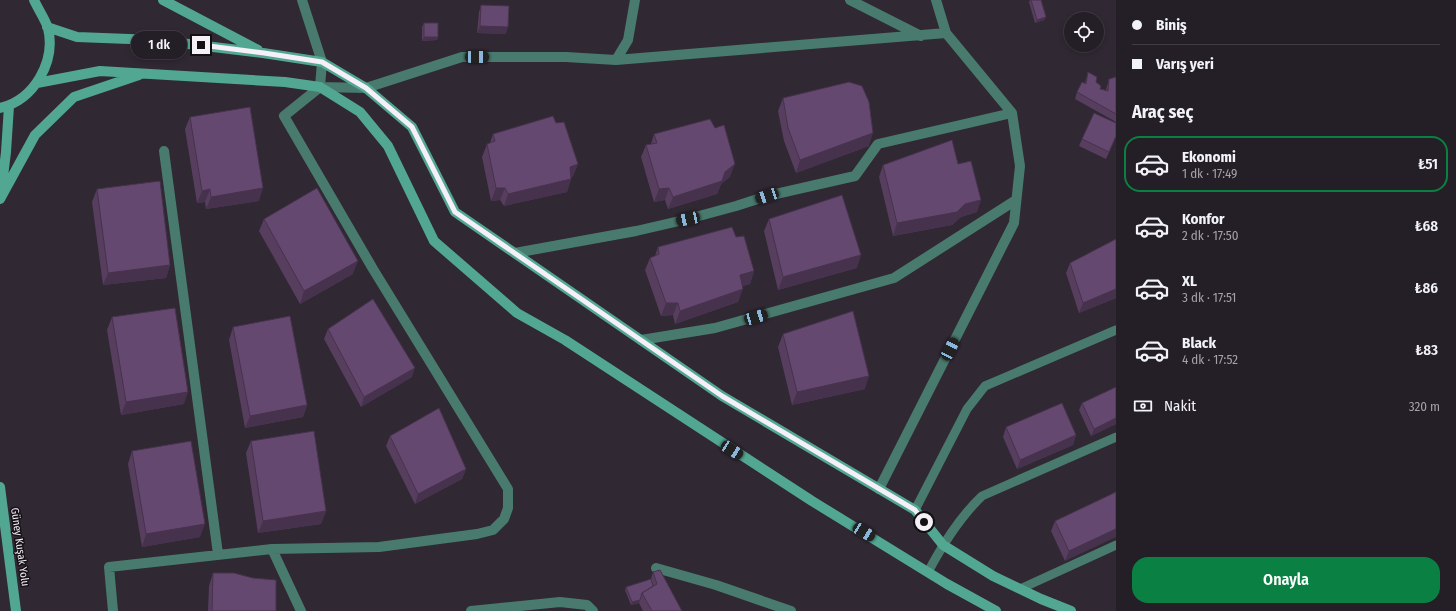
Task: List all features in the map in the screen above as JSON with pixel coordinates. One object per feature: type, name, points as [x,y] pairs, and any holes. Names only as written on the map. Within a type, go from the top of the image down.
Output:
[{"type":"main road","points":[[0,199],[6,152],[4,107],[24,96],[37,83],[46,66],[49,46],[48,27],[34,0]]},
{"type":"main road","points":[[164,0],[264,53]]},
{"type":"main road","points":[[48,27],[77,37],[155,40],[264,53],[322,62],[366,88],[412,127],[455,212],[722,396],[915,510],[943,545],[993,576],[1041,599],[1071,611]]},
{"type":"main road","points":[[37,83],[100,71],[285,82],[320,87],[360,112],[388,146],[434,241],[517,313],[565,340],[805,497],[965,595],[996,611]]},
{"type":"main road","points":[[0,199],[35,135],[74,96],[145,73]]},
{"type":"main road","name":"Güney Kuşak Yolu","points":[[0,487],[16,611]]},
{"type":"street","points":[[302,0],[322,62],[320,87]]},
{"type":"street","points":[[616,60],[628,40],[635,0]]},
{"type":"street","points":[[850,0],[921,36]]},
{"type":"street","points":[[879,489],[1014,223],[1020,166],[1012,113],[946,33],[936,0]]},
{"type":"street","points":[[114,611],[108,567],[272,549],[379,547],[477,534],[493,530],[504,518],[508,508],[508,489],[373,269],[284,116],[320,87],[366,88],[462,57],[566,57],[616,60],[946,33]]},
{"type":"street","points":[[515,253],[680,221],[767,196],[855,176],[878,144],[1012,113]]},
{"type":"street","points":[[164,151],[218,554]]},
{"type":"street","points":[[641,340],[715,328],[894,278],[1016,200]]},
{"type":"street","points":[[272,549],[301,611]]},
{"type":"street","points":[[656,568],[716,585],[791,611]]},
{"type":"street","points":[[471,611],[560,602],[587,605],[593,611]]},
{"type":"lane","points":[[915,510],[967,409],[985,386],[1116,330]]},
{"type":"lane","points":[[928,572],[943,545],[968,510],[982,496],[1116,437]]},
{"type":"lane","points":[[1020,589],[1116,545]]},
{"type":"building","points":[[1031,0],[1041,0],[1046,17],[1037,20]]},
{"type":"building","points":[[481,5],[509,6],[508,27],[480,26]]},
{"type":"building","points":[[424,23],[438,23],[438,37],[424,37]]},
{"type":"building","points":[[1088,72],[1097,77],[1096,82],[1101,86],[1100,89],[1108,91],[1109,79],[1116,77],[1116,114],[1077,92],[1082,82],[1086,84]]},
{"type":"building","points":[[849,82],[862,86],[869,102],[873,133],[800,160],[788,128],[783,98]]},
{"type":"building","points":[[250,107],[263,188],[211,197],[210,189],[202,191],[190,117]]},
{"type":"building","points":[[1094,113],[1116,123],[1116,136],[1109,152],[1082,139]]},
{"type":"building","points":[[553,116],[556,123],[564,122],[578,164],[570,167],[571,179],[508,194],[505,188],[496,188],[487,144],[495,141],[493,134]]},
{"type":"building","points":[[710,119],[715,128],[724,125],[735,164],[725,172],[722,181],[673,197],[669,188],[659,189],[646,145],[657,143],[654,134]]},
{"type":"building","points":[[952,140],[958,164],[971,161],[981,200],[965,204],[957,212],[897,223],[883,165]]},
{"type":"building","points":[[160,181],[170,265],[108,273],[97,189]]},
{"type":"building","points":[[317,188],[358,261],[304,291],[264,219]]},
{"type":"building","points":[[842,195],[861,255],[783,277],[769,219]]},
{"type":"building","points":[[732,227],[736,237],[744,236],[754,271],[740,275],[743,289],[680,311],[678,303],[666,303],[650,258],[659,254],[658,247]]},
{"type":"building","points":[[1116,239],[1116,289],[1083,303],[1070,263]]},
{"type":"building","points":[[373,299],[415,368],[364,397],[328,329]]},
{"type":"building","points":[[175,308],[188,392],[126,402],[112,317]]},
{"type":"building","points":[[853,311],[869,376],[797,392],[783,334]]},
{"type":"building","points":[[290,316],[307,405],[250,416],[233,327]]},
{"type":"building","points":[[1116,387],[1116,418],[1094,429],[1082,403]]},
{"type":"building","points":[[1062,403],[1076,435],[1020,460],[1006,427]]},
{"type":"building","points":[[439,408],[466,469],[418,494],[390,436]]},
{"type":"building","points":[[314,431],[326,511],[263,521],[251,441]]},
{"type":"building","points":[[191,441],[205,524],[146,534],[132,451]]},
{"type":"building","points":[[1116,492],[1116,529],[1069,551],[1055,521]]},
{"type":"building","points":[[660,570],[682,611],[652,611],[642,593],[657,584],[653,572]]},
{"type":"building","points":[[213,573],[234,573],[253,578],[276,580],[276,611],[212,611]]},
{"type":"building","points":[[651,579],[653,586],[642,593],[640,600],[632,602],[626,587]]},
{"type":"route","points":[[201,45],[322,62],[366,88],[412,127],[455,212],[722,396],[915,510],[924,522]]}]
